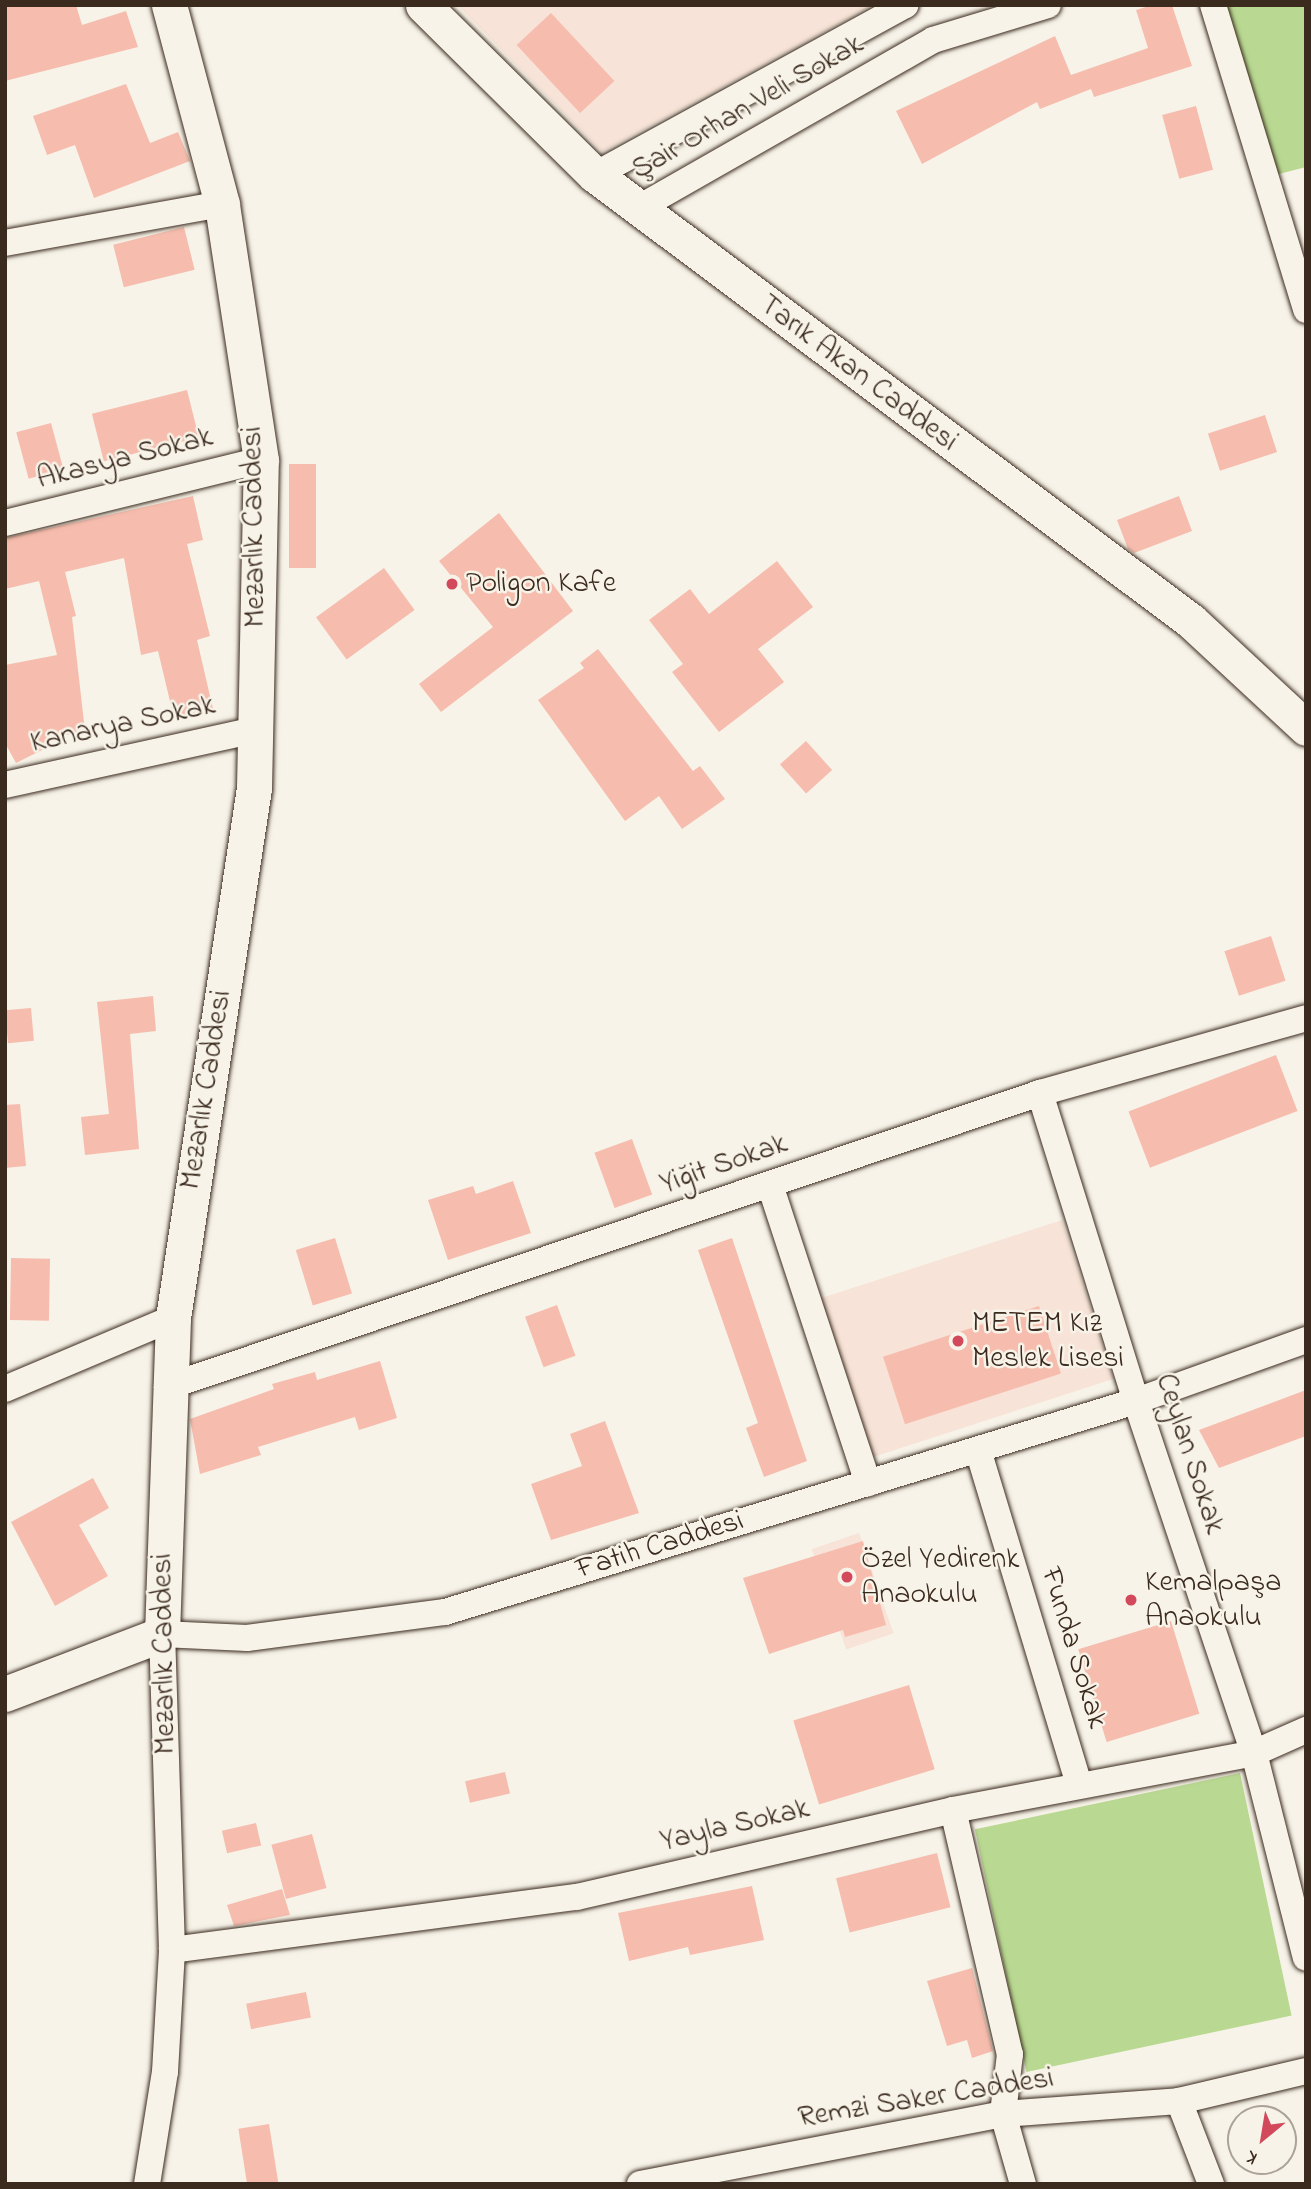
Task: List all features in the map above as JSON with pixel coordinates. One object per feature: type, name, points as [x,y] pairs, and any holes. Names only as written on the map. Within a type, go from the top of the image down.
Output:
[{"type":"main road","name":"Mezarlık Caddesi","points":[[162,1634],[167,1387],[173,1318],[254,788],[261,460],[222,204],[169,5]]},
{"type":"main road","name":"Tarık Akan Caddesi","points":[[423,5],[595,175],[1191,621],[1306,728]]},
{"type":"main road","name":"Fatih Caddesi","points":[[5,1694],[162,1634]]},
{"type":"street","name":"Şair Orhan Veli Sokak","points":[[595,175],[906,5]]},
{"type":"street","points":[[1213,5],[1306,310]]},
{"type":"street","name":"Şair Orhan Veli Sokak","points":[[637,209],[933,40],[1031,7]]},
{"type":"street","points":[[5,243],[222,204]]},
{"type":"street","name":"Akasya Sokak","points":[[5,523],[261,460]]},
{"type":"street","name":"Kanarya Sokak","points":[[5,785],[256,730]]},
{"type":"street","name":"Yiğit Sokak","points":[[167,1387],[1040,1093],[1306,1018]]},
{"type":"street","name":"Ceylan Sokak","points":[[1040,1093],[1136,1401],[1254,1753],[1306,1958]]},
{"type":"street","points":[[770,1185],[868,1483]]},
{"type":"street","points":[[5,1390],[173,1318]]},
{"type":"street","name":"Fatih Caddesi","points":[[162,1634],[247,1637],[445,1612],[1136,1401],[1306,1340]]},
{"type":"street","name":"Funda Sokak","points":[[978,1450],[1079,1785]]},
{"type":"street","name":"Mezarlık Caddesi","points":[[147,2184],[165,2072],[172,1950],[162,1634]]},
{"type":"street","name":"Yayla Sokak","points":[[172,1950],[577,1897],[953,1810],[1254,1753],[1306,1730]]},
{"type":"street","points":[[953,1810],[1010,2054],[1003,2114],[1023,2184]]},
{"type":"street","name":"Remzi Saker Caddesi","points":[[640,2184],[1003,2114],[1179,2101],[1306,2071]]},
{"type":"street","points":[[1179,2101],[1211,2184]]},
{"type":"shaded area","points":[[457,5],[873,5],[602,152]]},
{"type":"shaded area","name":"METEM Kız Meslek Lisesi","points":[[1062,1220],[1114,1379],[854,1463],[802,1304]]},
{"type":"shaded area","name":"Özel Yedirenk Anaokulu","points":[[859,1533],[894,1633],[846,1650],[812,1549]]},
{"type":"green space","points":[[1225,5],[1306,5],[1306,167],[1275,175]]},
{"type":"green space","points":[[1240,1773],[1292,2016],[1026,2072],[975,1829]]},
{"type":"building","points":[[5,5],[76,5],[82,25],[126,11],[138,47],[5,81]]},
{"type":"building","points":[[1152,5],[1172,5],[1192,66],[1094,97],[1091,89],[1040,109],[1037,102],[922,164],[896,111],[1055,36],[1071,75],[1148,48],[1136,10]]},
{"type":"building","points":[[551,13],[614,81],[580,113],[517,45]]},
{"type":"building","points":[[126,84],[150,143],[178,132],[190,161],[94,198],[75,145],[47,155],[33,116]]},
{"type":"building","points":[[1196,106],[1213,170],[1179,179],[1162,115]]},
{"type":"building","points":[[184,227],[195,270],[124,287],[113,245]]},
{"type":"building","points":[[187,390],[199,438],[104,461],[92,414]]},
{"type":"building","points":[[1265,415],[1277,452],[1220,471],[1208,434]]},
{"type":"building","points":[[51,423],[63,469],[29,479],[16,432]]},
{"type":"building","points":[[289,464],[316,464],[316,568],[289,568]]},
{"type":"building","points":[[193,496],[203,540],[187,544],[210,636],[197,640],[213,709],[174,718],[158,651],[141,655],[124,558],[65,572],[76,616],[72,617],[85,731],[47,739],[50,746],[16,763],[5,743],[5,665],[57,655],[39,581],[5,589],[5,538]]},
{"type":"building","points":[[1179,496],[1192,531],[1134,553],[1128,549],[1117,520]]},
{"type":"building","points":[[499,513],[573,611],[441,712],[419,684],[493,627],[439,561]]},
{"type":"building","points":[[777,561],[813,607],[758,649],[784,682],[719,732],[672,672],[683,664],[649,620],[690,589],[709,614]]},
{"type":"building","points":[[384,568],[415,610],[347,659],[316,617]]},
{"type":"building","points":[[598,649],[693,771],[700,766],[725,799],[682,829],[659,796],[625,821],[538,700],[584,668],[580,663]]},
{"type":"building","points":[[806,741],[832,770],[806,793],[780,764]]},
{"type":"building","points":[[1271,936],[1286,981],[1239,996],[1224,951]]},
{"type":"building","points":[[153,996],[156,1031],[130,1034],[139,1149],[85,1155],[81,1117],[109,1114],[97,1002]]},
{"type":"building","points":[[31,1008],[34,1041],[8,1043],[5,1010]]},
{"type":"building","points":[[1276,1055],[1298,1111],[1150,1168],[1128,1112]]},
{"type":"building","points":[[20,1104],[26,1166],[5,1168],[5,1105]]},
{"type":"building","points":[[632,1139],[652,1194],[615,1208],[594,1153]]},
{"type":"building","points":[[513,1181],[531,1233],[448,1260],[428,1200],[473,1186],[476,1194]]},
{"type":"building","points":[[335,1238],[352,1293],[313,1305],[296,1250]]},
{"type":"building","points":[[732,1238],[807,1461],[764,1477],[746,1428],[758,1423],[698,1250]]},
{"type":"building","points":[[11,1258],[50,1259],[49,1321],[10,1320]]},
{"type":"building","points":[[557,1305],[575,1356],[544,1367],[525,1317]]},
{"type":"building","points":[[1039,1306],[1061,1374],[905,1424],[883,1357]]},
{"type":"building","points":[[380,1361],[397,1418],[359,1430],[355,1417],[258,1447],[261,1455],[200,1474],[190,1419],[274,1389],[272,1384],[315,1372],[317,1380]]},
{"type":"building","points":[[1306,1390],[1306,1436],[1219,1468],[1199,1430]]},
{"type":"building","points":[[605,1421],[639,1513],[551,1540],[531,1484],[582,1466],[570,1434]]},
{"type":"building","points":[[93,1478],[109,1508],[79,1525],[108,1576],[55,1606],[11,1522]]},
{"type":"building","points":[[863,1541],[886,1625],[845,1637],[843,1630],[769,1654],[743,1578]]},
{"type":"building","points":[[1171,1621],[1199,1714],[1107,1742],[1078,1649]]},
{"type":"building","points":[[909,1685],[935,1769],[819,1805],[793,1720]]},
{"type":"building","points":[[505,1772],[510,1793],[470,1803],[465,1781]]},
{"type":"building","points":[[256,1823],[261,1845],[227,1853],[222,1831]]},
{"type":"building","points":[[312,1834],[326,1888],[286,1899],[271,1845]]},
{"type":"building","points":[[937,1853],[951,1907],[850,1932],[836,1878]]},
{"type":"building","points":[[752,1886],[764,1940],[690,1955],[688,1947],[629,1961],[618,1913]]},
{"type":"building","points":[[282,1889],[290,1915],[234,1926],[227,1905]]},
{"type":"building","points":[[972,1968],[993,2051],[972,2058],[967,2040],[947,2046],[927,1981]]},
{"type":"building","points":[[306,1992],[311,2018],[251,2029],[246,2004]]},
{"type":"building","points":[[269,2124],[279,2184],[247,2184],[238,2129]]},
{"type":"place","name":"Poligon Kafe","points":[[452,584]]},
{"type":"place","name":"METEM Kız Meslek Lisesi","points":[[958,1341]]},
{"type":"place","name":"Özel Yedirenk Anaokulu","points":[[847,1577]]},
{"type":"place","name":"Kemalpaşa Anaokulu","points":[[1131,1600]]}]
